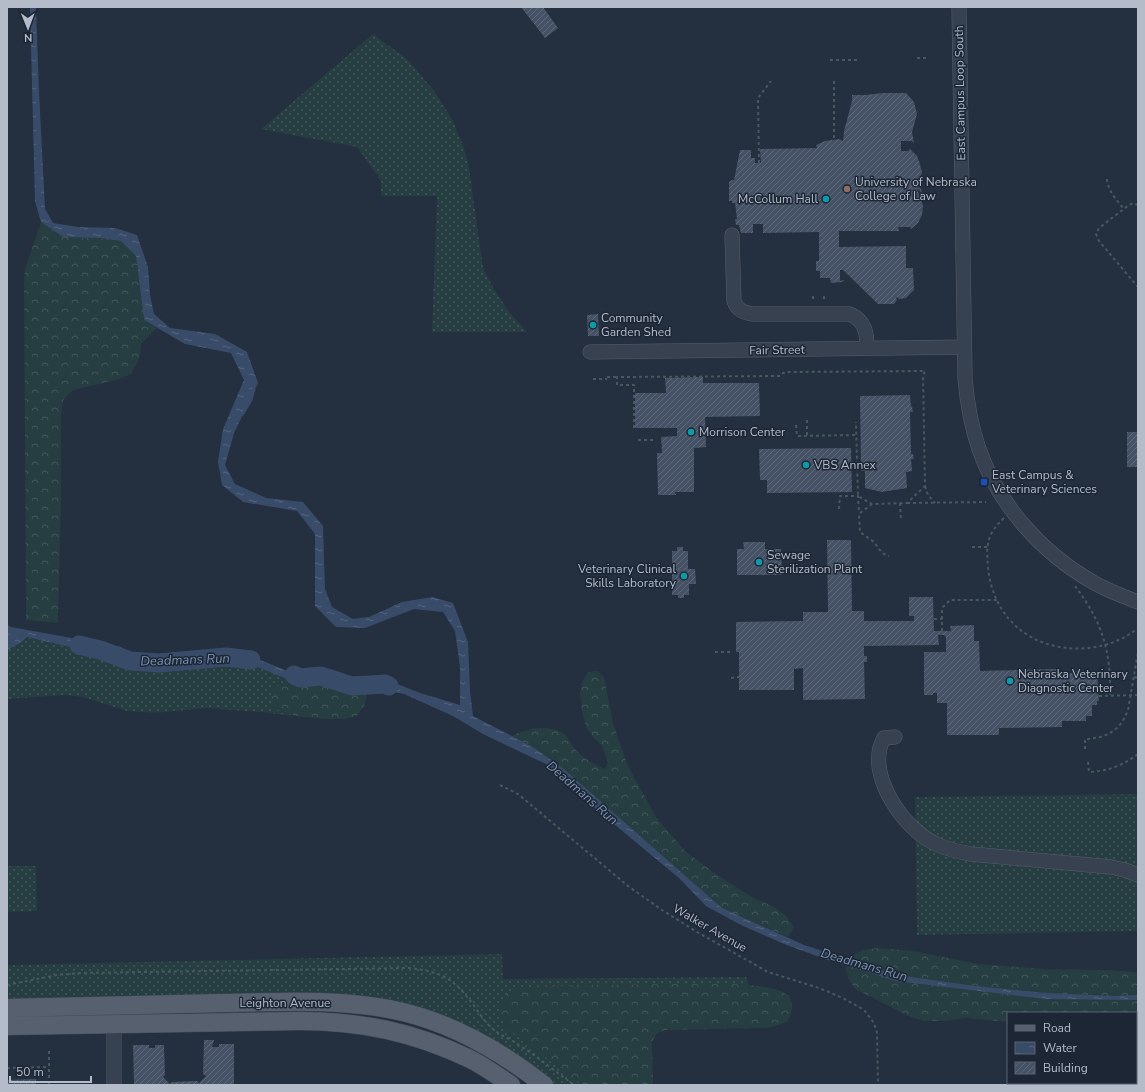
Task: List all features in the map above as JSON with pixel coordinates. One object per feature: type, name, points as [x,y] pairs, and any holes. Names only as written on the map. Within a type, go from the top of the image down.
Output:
[{"type":"main road","name":"Leighton Avenue","points":[[7,1008],[290,1002],[348,1003],[376,1007],[404,1012],[434,1021],[460,1032],[496,1051],[544,1085]]},
{"type":"main road","name":"Leighton Avenue","points":[[7,1026],[306,1021],[338,1022],[397,1032],[445,1048],[471,1060],[511,1085]]},
{"type":"lane","name":"East Campus Loop South","points":[[959,7],[965,385],[972,424],[979,449],[1005,500],[1020,521],[1051,553],[1091,581],[1114,593],[1138,602]]},
{"type":"lane","points":[[732,235],[734,301],[739,310],[752,314],[850,314],[861,321],[864,326],[867,335],[867,348]]},
{"type":"lane","name":"Fair Street","points":[[590,352],[964,347]]},
{"type":"lane","points":[[895,737],[884,738],[879,749],[879,760],[883,782],[888,794],[903,817],[913,828],[935,844],[971,854],[1111,867],[1138,875]]},
{"type":"lane","points":[[114,1024],[114,1085]]},
{"type":"path","points":[[917,58],[927,58]]},
{"type":"path","points":[[830,60],[858,60]]},
{"type":"path","points":[[759,163],[758,98],[771,81]]},
{"type":"path","points":[[834,81],[834,139]]},
{"type":"path","points":[[1107,179],[1110,192],[1124,209]]},
{"type":"path","points":[[1138,204],[1133,203],[1124,209],[1099,228],[1096,234],[1096,237],[1138,287]]},
{"type":"path","points":[[593,379],[617,377],[780,376],[783,373],[790,372],[925,371],[923,376],[925,486],[928,495],[935,503]]},
{"type":"path","points":[[617,377],[618,385],[634,385],[634,428]]},
{"type":"path","points":[[807,420],[807,436]]},
{"type":"path","points":[[856,422],[860,532],[874,542],[882,553],[888,556]]},
{"type":"path","points":[[796,425],[797,436],[857,435]]},
{"type":"path","points":[[638,440],[655,440]]},
{"type":"path","points":[[907,503],[925,486]]},
{"type":"path","points":[[840,509],[840,496],[858,496],[872,504],[986,502]]},
{"type":"path","points":[[900,503],[901,520]]},
{"type":"path","points":[[859,514],[872,504]]},
{"type":"path","points":[[1004,517],[991,532],[987,547],[988,571],[990,582],[1003,611],[1013,624],[1025,634],[1038,642],[1073,649],[1097,647],[1119,641],[1138,628]]},
{"type":"path","points":[[972,547],[987,547]]},
{"type":"path","points":[[1073,584],[1092,610],[1106,645],[1110,670],[1110,696]]},
{"type":"path","points":[[942,631],[942,608],[950,600],[997,600]]},
{"type":"path","points":[[934,619],[942,619]]},
{"type":"path","points":[[715,652],[730,652]]},
{"type":"path","points":[[1085,749],[1085,738],[1101,737],[1114,731],[1120,725],[1128,710],[1138,652]]},
{"type":"path","points":[[1134,677],[1138,678]]},
{"type":"path","points":[[731,678],[739,678]]},
{"type":"path","points":[[1099,696],[1138,695]]},
{"type":"path","points":[[1088,762],[1089,772],[1100,771],[1117,767],[1138,754]]},
{"type":"path","name":"Walker Avenue","points":[[500,785],[518,794],[628,886],[697,932],[768,972],[819,988],[843,998],[864,1010],[874,1023],[877,1033],[878,1085]]},
{"type":"path","points":[[49,1051],[50,1085]]},
{"type":"path","points":[[7,1068],[49,1067]]},
{"type":"green space","points":[[373,34],[407,59],[435,92],[452,119],[463,145],[469,167],[483,268],[507,309],[527,332],[432,332],[437,196],[381,196],[381,181],[357,147],[261,129]]},
{"type":"green space","points":[[41,222],[63,237],[100,238],[122,241],[136,256],[144,320],[157,328],[141,344],[140,357],[131,374],[117,380],[73,390],[63,400],[61,415],[61,501],[58,623],[26,620],[24,282],[25,269]]},
{"type":"green space","points":[[26,637],[95,653],[112,650],[138,667],[243,661],[294,682],[286,683],[273,708],[295,716],[206,708],[155,713],[127,711],[82,697],[65,695],[7,699],[7,650]]},
{"type":"green space","points":[[597,671],[604,677],[613,723],[628,766],[656,817],[685,851],[713,872],[752,897],[774,907],[786,916],[794,927],[788,937],[722,908],[565,770],[533,747],[512,736],[538,728],[557,730],[565,734],[577,752],[584,758],[605,769],[608,762],[602,746],[586,727],[580,693],[582,682],[588,672]]},
{"type":"green space","points":[[294,682],[365,686],[367,696],[365,704],[357,716],[344,719],[323,719],[295,716],[273,708],[270,696],[274,687]]},
{"type":"green space","points":[[1138,794],[1138,931],[917,935],[915,797]]},
{"type":"green space","points":[[7,866],[36,866],[37,911],[7,912]]},
{"type":"green space","points":[[879,948],[913,951],[979,964],[1045,969],[1134,972],[1138,973],[1138,1012],[1007,1012],[1007,1022],[966,1018],[943,1021],[923,1021],[908,1016],[855,989],[849,980],[846,969],[850,957],[863,950]]},
{"type":"green space","points":[[502,954],[503,979],[746,977],[749,985],[676,984],[542,987],[583,1085],[554,1085],[513,1055],[410,1009],[7,1001],[7,965]]},
{"type":"green space","points":[[717,984],[750,985],[778,990],[786,994],[791,1000],[792,1011],[787,1022],[768,1028],[666,1030],[657,1033],[652,1042],[653,1085],[582,1085],[505,1027],[501,1013],[501,1004],[506,995],[515,990],[528,987]]},
{"type":"water","points":[[30,7],[36,7],[45,209],[53,223],[78,227],[115,228],[137,235],[148,267],[150,295],[154,314],[170,328],[215,334],[247,352],[258,383],[234,433],[225,465],[235,484],[266,498],[303,502],[323,526],[325,589],[332,607],[353,619],[369,617],[402,602],[432,597],[453,603],[468,642],[470,691],[473,716],[533,747],[565,770],[722,908],[804,945],[897,975],[975,986],[1046,993],[1113,996],[1138,995],[1138,1000],[1046,999],[896,981],[825,959],[784,944],[741,925],[706,906],[679,878],[579,795],[548,765],[483,734],[453,716],[404,694],[363,686],[294,682],[243,661],[138,667],[112,650],[95,653],[27,637],[20,643],[7,650],[7,625],[11,627],[121,647],[137,659],[198,660],[248,655],[295,674],[356,681],[392,682],[420,693],[460,705],[460,667],[455,631],[443,612],[414,609],[365,628],[336,627],[315,606],[315,534],[297,511],[243,502],[222,485],[218,462],[223,429],[244,380],[231,353],[185,344],[144,320],[136,256],[121,241],[100,238],[63,237],[41,222],[35,201]]},
{"type":"building","points":[[521,7],[543,7],[558,28],[545,38]]},
{"type":"building","name":"McCollum Hall","points":[[906,93],[914,102],[917,114],[912,132],[914,143],[912,141],[901,141],[901,151],[908,151],[910,149],[917,156],[919,161],[922,172],[919,184],[922,192],[921,193],[919,189],[917,190],[923,206],[922,215],[918,223],[911,229],[910,227],[898,227],[899,231],[839,231],[839,247],[906,246],[906,268],[913,268],[914,290],[906,298],[899,299],[897,297],[894,304],[878,304],[843,270],[840,270],[840,281],[844,280],[842,282],[831,283],[830,278],[820,278],[820,271],[816,271],[816,261],[819,261],[819,232],[763,233],[763,224],[753,224],[753,233],[741,233],[739,225],[736,225],[735,219],[737,219],[735,203],[729,201],[729,182],[734,180],[740,150],[751,150],[751,158],[755,158],[755,163],[761,163],[760,149],[817,148],[816,145],[825,141],[839,139],[843,141],[852,95]]},
{"type":"building","name":"Community Garden Shed","points":[[598,314],[599,336],[588,336],[587,315]]},
{"type":"building","name":"Morrison Center","points":[[703,377],[703,383],[759,383],[760,416],[705,417],[706,447],[694,448],[694,492],[675,492],[676,495],[658,495],[657,453],[662,453],[661,437],[677,436],[677,428],[635,428],[635,393],[666,393],[665,378]]},
{"type":"building","points":[[910,395],[913,412],[910,412],[911,454],[913,454],[914,459],[911,459],[912,471],[906,472],[907,488],[882,492],[865,488],[865,471],[861,471],[860,396]]},
{"type":"building","points":[[1127,432],[1138,432],[1138,467],[1127,467]]},
{"type":"building","name":"VBS Annex","points":[[851,448],[852,492],[767,493],[767,480],[760,480],[759,449]]},
{"type":"building","points":[[827,540],[851,540],[852,611],[864,611],[864,621],[914,621],[914,616],[909,616],[909,597],[933,597],[934,631],[951,631],[950,626],[974,625],[974,641],[979,641],[980,671],[1059,669],[1059,673],[1073,673],[1073,671],[1097,671],[1099,701],[1097,701],[1097,705],[1092,705],[1092,716],[1086,716],[1086,721],[1062,721],[1062,727],[999,728],[999,735],[947,735],[947,703],[937,703],[937,693],[933,693],[933,695],[924,695],[924,652],[946,652],[946,637],[944,635],[938,635],[939,645],[864,646],[864,656],[867,656],[867,662],[864,662],[865,699],[803,700],[803,668],[794,669],[794,690],[739,690],[739,652],[736,652],[736,622],[803,621],[803,612],[828,612]]},
{"type":"building","name":"Sewage Sterilization Plant","points":[[743,542],[765,542],[765,549],[781,549],[782,575],[737,575],[737,549],[744,549]]},
{"type":"building","name":"Veterinary Clinical Skills Laboratory","points":[[677,547],[683,547],[683,551],[688,551],[688,569],[695,569],[696,584],[689,584],[689,595],[684,595],[684,598],[678,598],[678,595],[672,595],[672,551],[677,551]]},
{"type":"building","points":[[204,1040],[214,1040],[212,1047],[219,1047],[219,1044],[234,1044],[234,1085],[134,1085],[133,1045],[149,1045],[149,1048],[155,1048],[155,1045],[164,1045],[165,1075],[163,1077],[170,1084],[172,1082],[197,1081],[199,1083],[206,1076],[203,1074]]},
{"type":"building","points":[[36,1079],[36,1085],[7,1085],[7,1080]]},
{"type":"waterway","points":[[242,415],[251,400],[254,389]]},
{"type":"waterway","name":"Deadmans Run","points":[[79,645],[100,650],[130,661],[159,663],[226,657],[251,660]]},
{"type":"waterway","name":"Deadmans Run","points":[[294,675],[300,678],[321,676],[352,686],[385,684],[389,686]]},
{"type":"place","name":"University of Nebraska College of Law","points":[[847,189]]},
{"type":"place","name":"McCollum Hall","points":[[826,199]]},
{"type":"place","name":"Community Garden Shed","points":[[593,325]]},
{"type":"place","name":"Morrison Center","points":[[691,432]]},
{"type":"place","name":"VBS Annex","points":[[806,465]]},
{"type":"place","name":"East Campus & Veterinary Sciences","points":[[984,482]]},
{"type":"place","name":"Sewage Sterilization Plant","points":[[759,562]]},
{"type":"place","name":"Veterinary Clinical Skills Laboratory","points":[[684,576]]},
{"type":"place","name":"Nebraska Veterinary Diagnostic Center","points":[[1010,681]]}]
